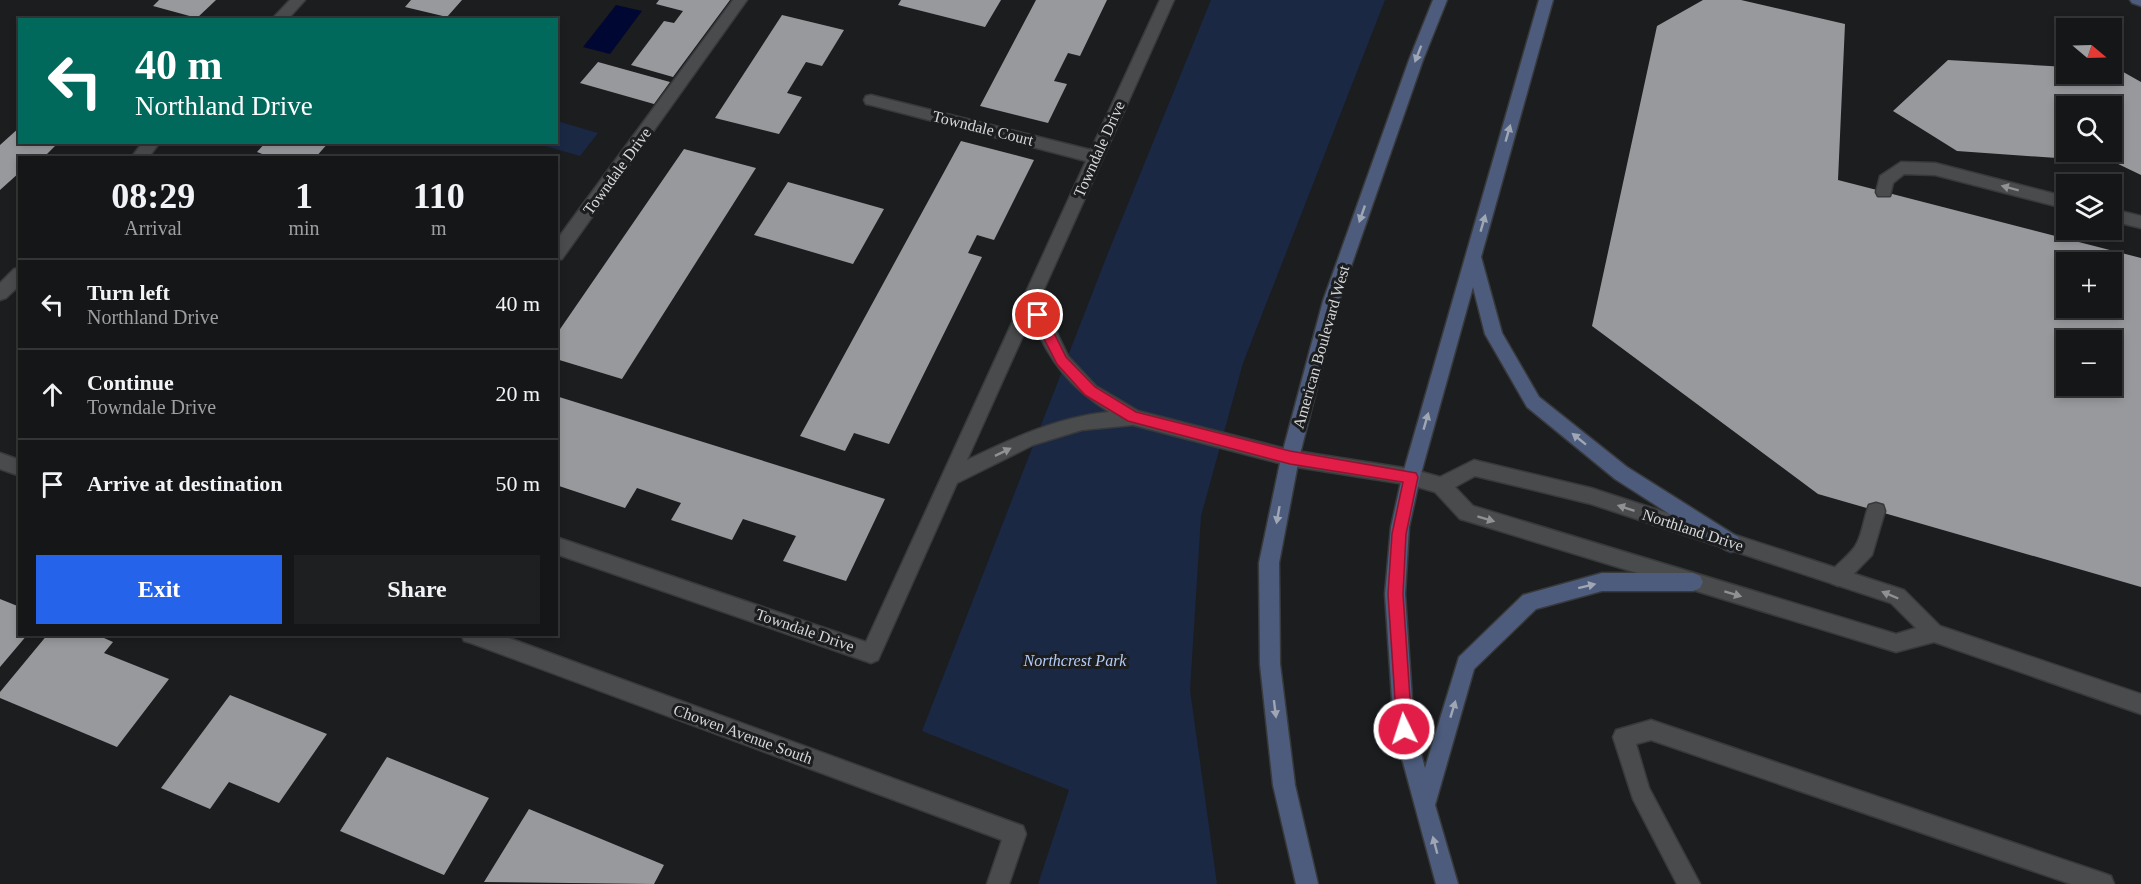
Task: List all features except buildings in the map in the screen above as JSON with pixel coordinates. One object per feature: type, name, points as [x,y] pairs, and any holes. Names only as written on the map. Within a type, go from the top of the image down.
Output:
[{"type":"main road","name":"American Boulevard West","points":[[1307,884],[1284,785],[1270,664],[1269,563],[1290,458],[1331,301],[1416,60],[1440,0]]},
{"type":"main road","points":[[1447,884],[1440,867],[1404,729],[1395,594],[1399,534],[1411,477],[1544,6],[1557,0]]},
{"type":"main road","points":[[1473,256],[1494,334],[1533,402],[1621,473],[1731,543]]},
{"type":"main road","points":[[1424,805],[1466,664],[1530,601],[1602,582],[1693,582]]},
{"type":"street","points":[[280,18],[298,0]]},
{"type":"street","name":"Towndale Drive","points":[[558,251],[740,0]]},
{"type":"street","name":"Towndale Drive","points":[[558,546],[871,653],[1167,0]]},
{"type":"street","name":"Towndale Court","points":[[870,100],[1095,157]]},
{"type":"street","points":[[140,156],[151,144]]},
{"type":"street","points":[[1884,192],[1886,180],[1901,168],[1935,169],[2056,200]]},
{"type":"street","points":[[2122,217],[2141,222]]},
{"type":"street","points":[[0,293],[18,276]]},
{"type":"street","points":[[1032,299],[1045,330],[1062,361],[1090,391],[1133,417],[1290,458],[1411,477],[1441,485],[1467,513],[1896,643],[1934,633]]},
{"type":"street","points":[[951,478],[1039,436],[1082,422],[1133,417]]},
{"type":"street","points":[[0,461],[18,467]]},
{"type":"street","name":"Northland Drive","points":[[1441,485],[1474,468],[1591,496],[1897,596],[1934,633],[2141,704]]},
{"type":"street","points":[[1838,577],[1865,549],[1876,511]]},
{"type":"street","name":"Chowen Avenue South","points":[[476,636],[1016,834],[998,884]]},
{"type":"street","points":[[1689,884],[1640,792],[1623,737],[1651,730],[2103,884]]},
{"type":"green space","name":"Northcrest Park","points":[[1211,0],[1385,0],[1243,363],[1201,516],[1190,690],[1217,884],[1038,884],[1069,790],[922,731],[1108,253]]},
{"type":"green space","points":[[558,121],[598,133],[580,156],[538,144],[558,144]]},
{"type":"shaded area","points":[[616,5],[642,11],[610,54],[583,47]]},
{"type":"route","points":[[1038,315],[1062,361],[1090,391],[1133,417],[1290,458],[1411,477],[1399,534],[1395,594],[1404,729]]}]
